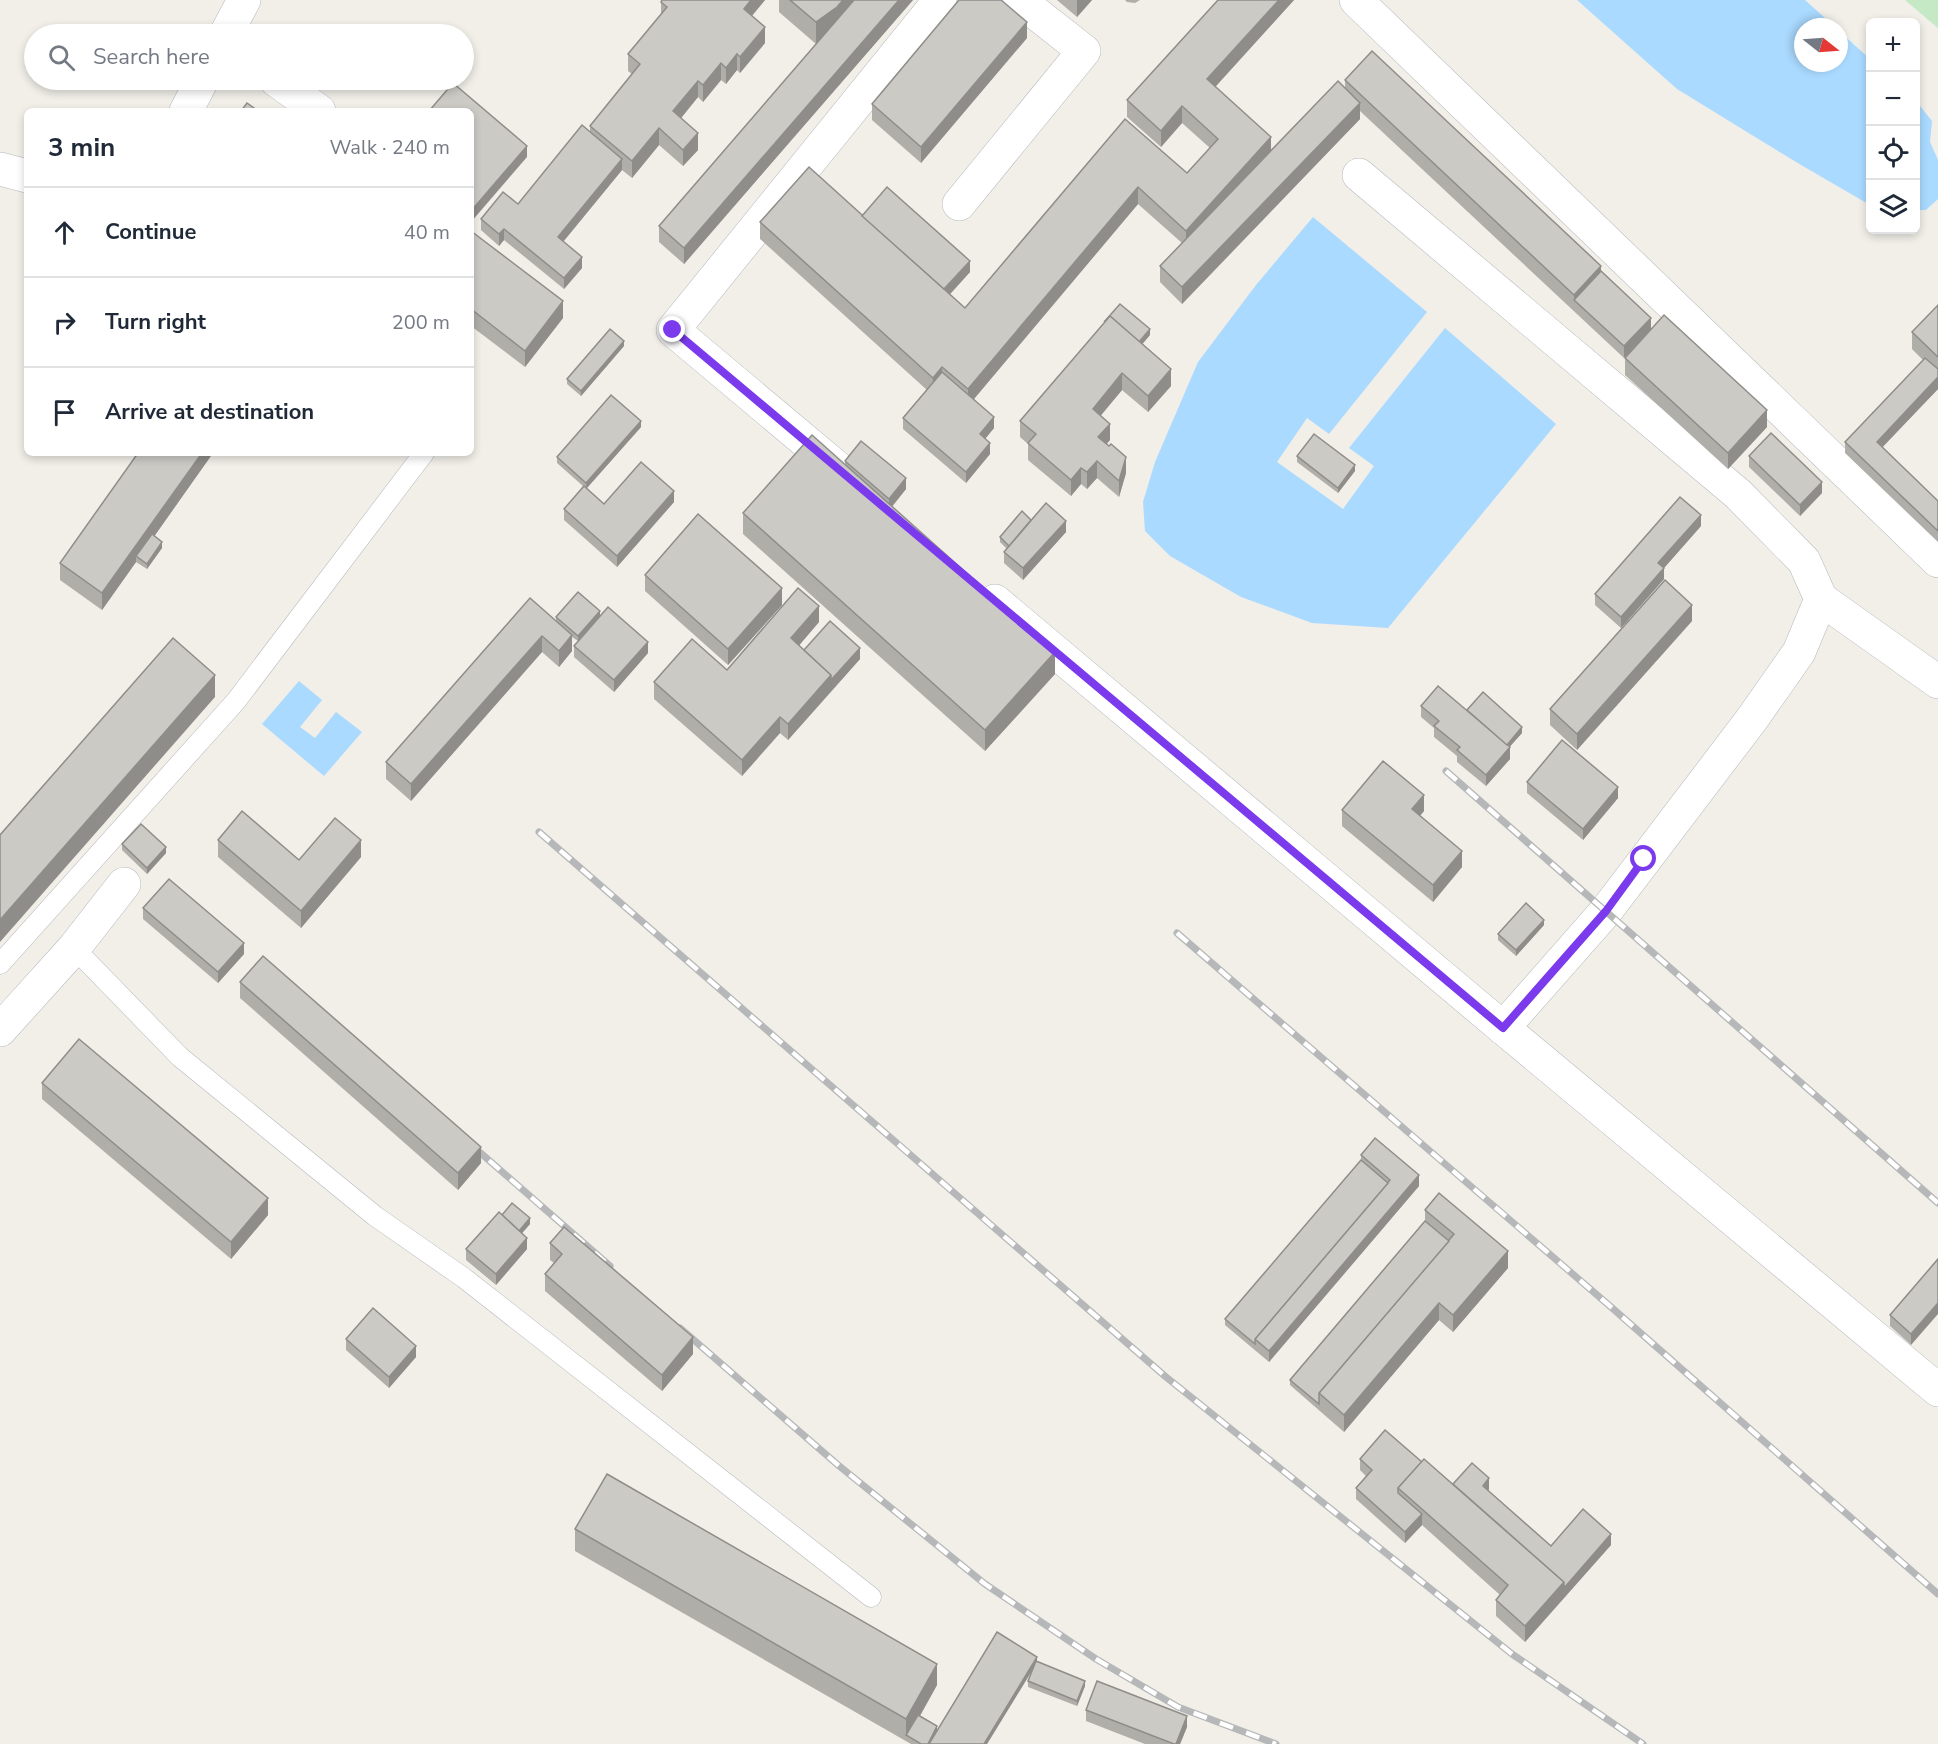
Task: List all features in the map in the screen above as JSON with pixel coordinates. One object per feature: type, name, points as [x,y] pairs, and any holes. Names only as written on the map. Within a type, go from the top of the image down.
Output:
[{"type":"street","points":[[231,24],[244,0]]},
{"type":"street","points":[[865,491],[673,330],[940,0]]},
{"type":"street","points":[[958,204],[1084,51],[1019,0]]},
{"type":"street","points":[[1356,0],[1938,561]]},
{"type":"street","points":[[188,108],[197,90]]},
{"type":"street","points":[[290,90],[316,108]]},
{"type":"street","points":[[0,169],[24,175]]},
{"type":"street","points":[[1359,176],[1738,494],[1804,561],[1821,599],[1938,682]]},
{"type":"street","points":[[974,583],[1938,1390]]},
{"type":"street","points":[[1503,1028],[1606,911],[1752,719],[1799,652],[1821,599]]},
{"type":"street","points":[[0,1030],[74,948],[124,884]]},
{"type":"lane","points":[[0,964],[236,701],[422,456]]},
{"type":"lane","points":[[74,948],[180,1057],[319,1171],[375,1216],[464,1278],[872,1597]]},
{"type":"green space","points":[[1905,0],[1938,0],[1938,28]]},
{"type":"water","points":[[1577,0],[1805,0],[1825,18],[1794,18],[1794,72],[1848,72],[1848,39],[1866,55],[1866,203],[1801,165],[1677,89]]},
{"type":"water","points":[[1920,106],[1932,121],[1930,142],[1938,160],[1938,199],[1926,210],[1920,210]]},
{"type":"water","points":[[1313,217],[1427,312],[1329,434],[1307,418],[1277,462],[1343,509],[1374,466],[1349,448],[1445,328],[1556,424],[1388,628],[1312,623],[1241,597],[1170,556],[1145,531],[1143,502],[1155,462],[1198,362],[1256,285]]},
{"type":"water","points":[[299,681],[322,700],[300,727],[315,738],[336,712],[362,732],[324,776],[262,724]]},
{"type":"building","points":[[662,0],[751,0],[744,9],[765,27],[740,57],[737,54],[726,68],[721,63],[703,85],[698,81],[673,111],[698,133],[683,150],[659,128],[632,161],[590,126],[640,64],[628,54],[667,7],[661,2]]},
{"type":"building","points":[[790,0],[843,0],[816,22]]},
{"type":"building","points":[[854,0],[899,0],[684,248],[659,226]]},
{"type":"building","points":[[959,0],[1001,0],[1027,22],[921,147],[872,104]]},
{"type":"building","points":[[1218,0],[1279,0],[1207,79],[1271,137],[1186,231],[1138,187],[968,389],[942,367],[933,378],[760,222],[809,167],[965,308],[1125,119],[1187,173],[1218,139],[1182,106],[1161,131],[1127,100]]},
{"type":"building","points":[[1372,51],[1601,266],[1574,295],[1345,80]]},
{"type":"building","points":[[1338,81],[1360,103],[1182,287],[1160,266]]},
{"type":"building","points":[[447,90],[461,90],[527,146],[474,208],[474,108],[432,108]]},
{"type":"building","points":[[247,103],[254,108],[243,108]]},
{"type":"building","points":[[582,125],[622,159],[558,237],[582,257],[564,278],[504,229],[499,234],[481,219],[503,192],[518,204]]},
{"type":"building","points":[[887,187],[970,261],[944,289],[862,216]]},
{"type":"building","points":[[474,233],[563,301],[525,351],[474,311]]},
{"type":"building","points":[[1601,271],[1651,318],[1624,346],[1574,300]]},
{"type":"building","points":[[1120,304],[1150,329],[1139,342],[1110,316],[1104,322]]},
{"type":"building","points":[[1938,305],[1938,357],[1912,332]]},
{"type":"building","points":[[1664,315],[1767,410],[1728,453],[1625,358]]},
{"type":"building","points":[[1110,316],[1171,369],[1148,396],[1122,373],[1093,409],[1110,424],[1098,437],[1109,446],[1111,444],[1126,457],[1119,481],[1097,461],[1087,472],[1081,468],[1071,480],[1028,443],[1036,434],[1020,421]]},
{"type":"building","points":[[610,329],[624,341],[581,391],[567,379]]},
{"type":"building","points":[[1925,358],[1938,369],[1938,377],[1877,442],[1938,501],[1938,531],[1845,442]]},
{"type":"building","points":[[942,372],[994,417],[980,434],[990,443],[966,472],[903,418]]},
{"type":"building","points":[[611,395],[641,421],[586,483],[557,457]]},
{"type":"building","points":[[1771,433],[1822,482],[1800,505],[1749,456]]},
{"type":"building","points":[[1314,434],[1355,465],[1338,488],[1297,456]]},
{"type":"building","points":[[812,435],[1055,652],[985,730],[743,513]]},
{"type":"building","points":[[861,441],[906,478],[889,499],[845,461]]},
{"type":"building","points":[[136,456],[200,456],[102,593],[60,563]]},
{"type":"building","points":[[641,462],[674,491],[617,556],[564,509],[584,486],[604,504]]},
{"type":"building","points":[[1680,497],[1701,515],[1658,563],[1664,568],[1621,617],[1595,594]]},
{"type":"building","points":[[1046,503],[1066,521],[1023,568],[1004,552]]},
{"type":"building","points":[[1022,511],[1031,520],[1009,546],[1000,537]]},
{"type":"building","points":[[698,514],[782,588],[728,649],[645,575]]},
{"type":"building","points":[[152,534],[162,542],[147,564],[136,556]]},
{"type":"building","points":[[1665,580],[1692,605],[1577,734],[1550,709]]},
{"type":"building","points":[[798,588],[819,606],[791,638],[831,675],[788,724],[780,717],[742,760],[654,682],[692,639],[727,670]]},
{"type":"building","points":[[578,592],[600,611],[578,636],[556,617]]},
{"type":"building","points":[[530,598],[572,635],[559,651],[542,636],[411,784],[386,762]]},
{"type":"building","points":[[608,607],[648,642],[614,680],[574,646]]},
{"type":"building","points":[[830,621],[860,648],[831,680],[831,675],[804,650]]},
{"type":"building","points":[[173,638],[215,675],[0,920],[0,835]]},
{"type":"building","points":[[1438,686],[1510,747],[1486,775],[1457,750],[1460,747],[1434,726],[1439,721],[1421,706]]},
{"type":"building","points":[[1483,692],[1522,727],[1507,745],[1467,710]]},
{"type":"building","points":[[1562,740],[1618,787],[1583,829],[1527,782]]},
{"type":"building","points":[[1383,761],[1424,795],[1412,809],[1462,851],[1433,885],[1342,810]]},
{"type":"building","points":[[242,811],[299,860],[335,818],[361,840],[301,911],[218,840]]},
{"type":"building","points":[[141,824],[166,847],[147,868],[122,844]]},
{"type":"building","points":[[169,879],[244,943],[218,972],[143,908]]},
{"type":"building","points":[[1526,903],[1544,920],[1516,950],[1498,934]]},
{"type":"building","points":[[263,956],[481,1147],[458,1173],[240,982]]},
{"type":"building","points":[[79,1039],[268,1198],[231,1242],[42,1083]]},
{"type":"building","points":[[1375,1138],[1419,1175],[1269,1351],[1255,1339],[1390,1180],[1361,1155]]},
{"type":"building","points":[[1361,1160],[1388,1183],[1255,1339],[1255,1344],[1225,1319]]},
{"type":"building","points":[[1439,1193],[1508,1251],[1453,1315],[1439,1303],[1344,1415],[1319,1393],[1454,1234],[1425,1210]]},
{"type":"building","points":[[512,1203],[530,1218],[519,1231],[502,1215]]},
{"type":"building","points":[[499,1212],[527,1238],[496,1274],[466,1249]]},
{"type":"building","points":[[1425,1221],[1449,1241],[1319,1393],[1319,1404],[1290,1380]]},
{"type":"building","points":[[564,1227],[693,1337],[662,1375],[545,1274],[562,1254],[550,1243]]},
{"type":"building","points":[[1938,1259],[1938,1303],[1911,1334],[1890,1315]]},
{"type":"building","points":[[373,1308],[416,1346],[389,1377],[346,1339]]},
{"type":"building","points":[[1385,1430],[1422,1462],[1398,1488],[1398,1493],[1422,1514],[1405,1532],[1356,1488],[1372,1470],[1360,1459]]},
{"type":"building","points":[[1424,1459],[1564,1582],[1525,1626],[1496,1600],[1508,1585],[1398,1488]]},
{"type":"building","points":[[1472,1463],[1489,1478],[1483,1486],[1551,1546],[1583,1509],[1611,1534],[1564,1588],[1564,1582],[1453,1484]]},
{"type":"building","points":[[607,1474],[937,1664],[906,1719],[575,1529]]},
{"type":"building","points":[[997,1632],[1037,1657],[984,1744],[929,1744]]},
{"type":"building","points":[[1036,1661],[1085,1681],[1077,1701],[1028,1681]]},
{"type":"building","points":[[1097,1681],[1187,1716],[1176,1744],[1086,1710]]},
{"type":"building","points":[[918,1715],[937,1726],[928,1744],[921,1744],[906,1735]]},
{"type":"railway","points":[[1446,771],[1938,1203]]},
{"type":"railway","points":[[539,832],[1166,1377],[1512,1654],[1643,1744]]},
{"type":"railway","points":[[1177,933],[1611,1307],[1938,1594]]},
{"type":"railway","points":[[468,1142],[610,1266]]},
{"type":"railway","points":[[680,1328],[838,1465],[985,1584],[1096,1659],[1178,1707],[1276,1744]]},
{"type":"route","points":[[673,330],[1503,1028],[1606,911],[1644,859]]}]
